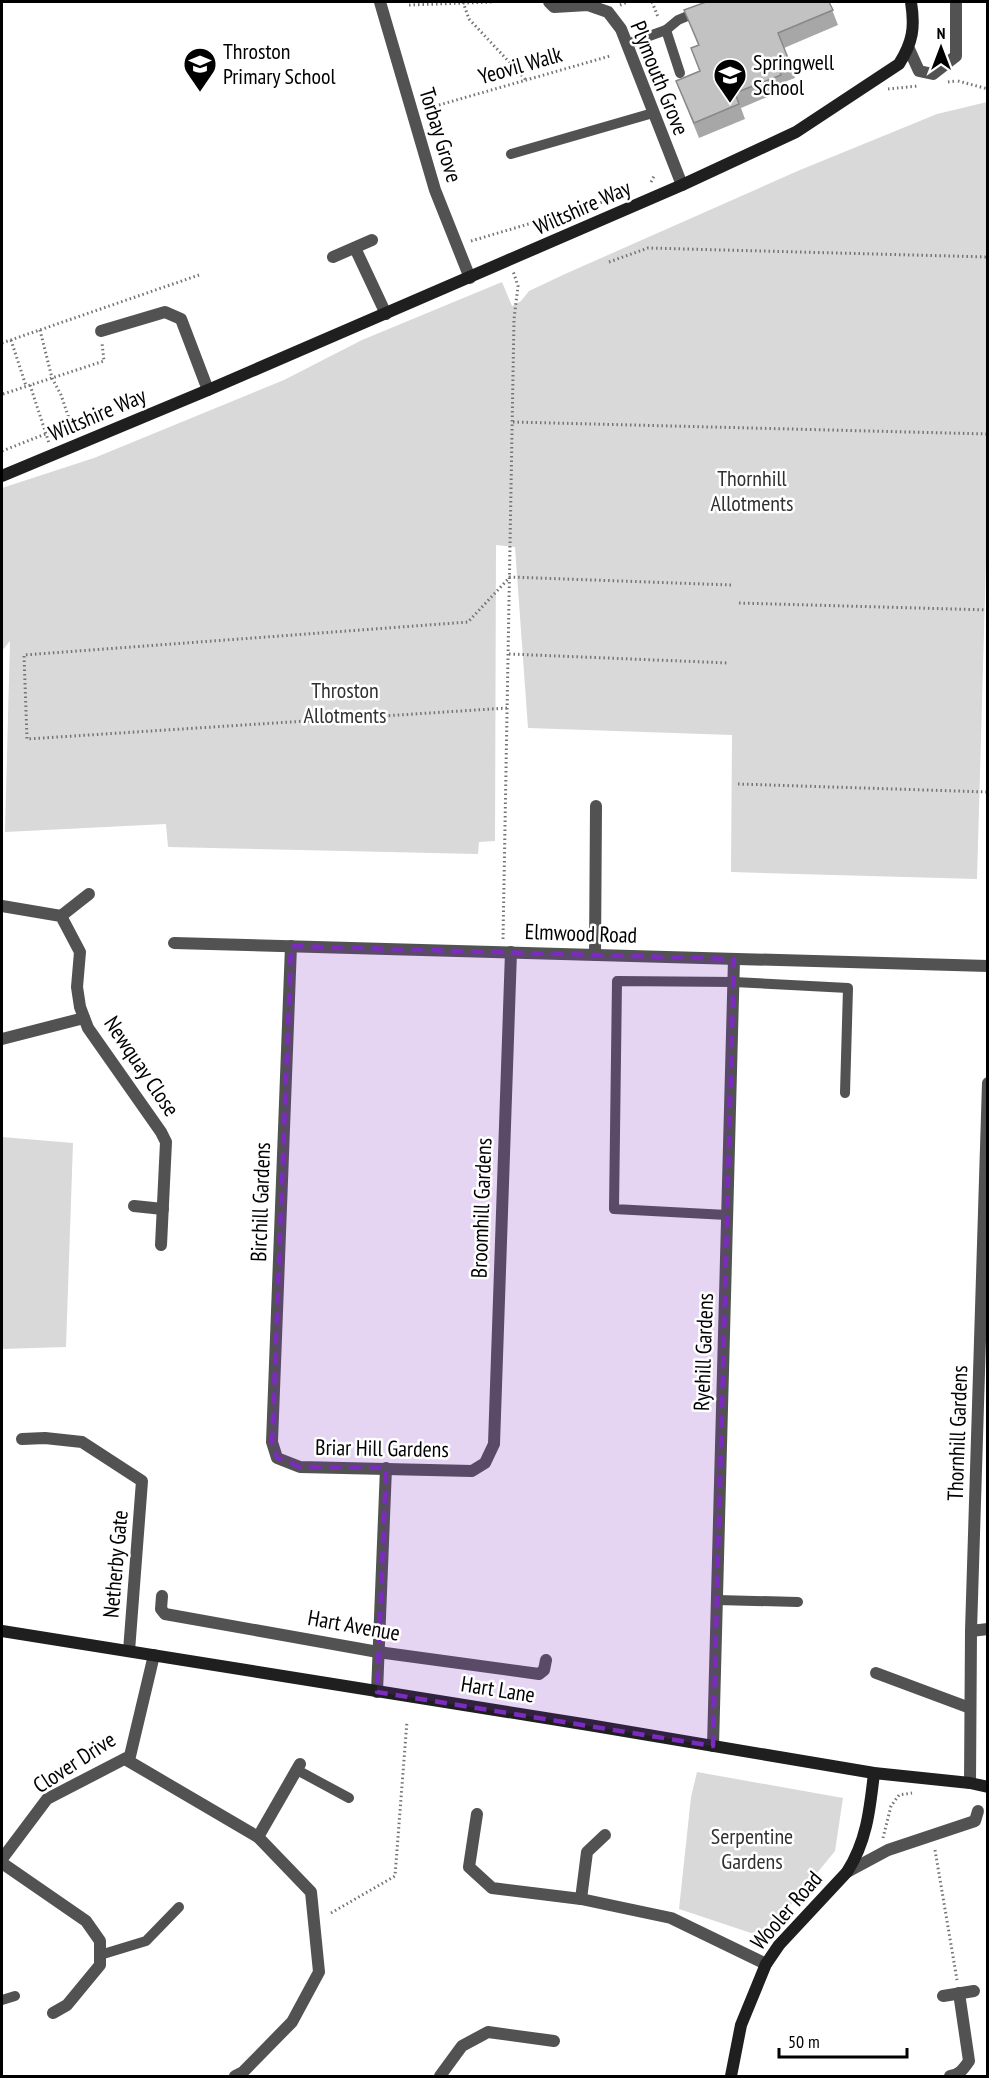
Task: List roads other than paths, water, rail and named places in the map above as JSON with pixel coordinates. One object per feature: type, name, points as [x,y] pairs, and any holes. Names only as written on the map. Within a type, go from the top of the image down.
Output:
[{"type":"street","name":"Torbay Grove","points":[[380,2],[435,190],[470,278]]},
{"type":"street","name":"Plymouth Grove","points":[[549,2],[554,7],[588,5],[608,12],[621,29],[682,186]]},
{"type":"street","points":[[911,2],[915,22],[909,49],[919,71],[933,74],[956,56],[956,2]]},
{"type":"street","name":"Wiltshire Way","points":[[2,476],[682,186],[796,132],[899,63],[909,49]]},
{"type":"street","points":[[333,257],[372,240]]},
{"type":"street","points":[[355,248],[386,314]]},
{"type":"street","points":[[101,331],[165,312],[181,320],[208,390]]},
{"type":"street","points":[[595,955],[596,806]]},
{"type":"street","points":[[2,906],[61,916],[89,894]]},
{"type":"street","name":"Newquay Close","points":[[61,916],[80,952],[78,987],[80,1007],[88,1028],[166,1142],[160,1245]]},
{"type":"street","name":"Elmwood Road","points":[[174,943],[987,966]]},
{"type":"street","name":"Birchill Gardens","points":[[277,1458],[272,1442],[291,946]]},
{"type":"street","name":"Broomhill Gardens","points":[[485,1463],[494,1443],[507,952]]},
{"type":"street","name":"Ryehill Gardens","points":[[713,1746],[734,959]]},
{"type":"street","points":[[2,1039],[84,1018]]},
{"type":"street","name":"Thornhill Gardens","points":[[970,1783],[971,1631],[983,1404],[987,1083]]},
{"type":"street","points":[[134,1206],[162,1209]]},
{"type":"street","name":"Netherby Gate","points":[[22,1439],[45,1438],[82,1442],[142,1480],[129,1651]]},
{"type":"street","name":"Briar Hill Gardens","points":[[277,1458],[300,1467],[472,1471],[485,1463]]},
{"type":"street","points":[[377,1692],[386,1468]]},
{"type":"street","name":"Hart Avenue","points":[[162,1596],[161,1609],[165,1614],[378,1652],[539,1674],[544,1670],[546,1660]]},
{"type":"street","points":[[971,1631],[987,1629]]},
{"type":"street","name":"Hart Lane","points":[[2,1631],[874,1773],[970,1783],[987,1787]]},
{"type":"street","name":"Clover Drive","points":[[2,1861],[47,1800],[130,1756],[154,1655]]},
{"type":"street","points":[[876,1673],[970,1708]]},
{"type":"street","points":[[125,1759],[258,1837],[311,1892],[319,1972],[292,2022],[241,2075]]},
{"type":"street","points":[[258,1837],[298,1767]]},
{"type":"street","name":"Wooler Road","points":[[731,2076],[741,2025],[766,1964],[779,1945],[854,1862],[868,1825],[874,1773]]},
{"type":"street","points":[[847,1872],[888,1851],[975,1821],[978,1811]]},
{"type":"street","points":[[477,1814],[469,1867],[492,1888],[580,1899],[671,1918],[766,1964]]},
{"type":"street","points":[[580,1899],[587,1852],[605,1834]]},
{"type":"street","points":[[2,1861],[86,1921],[100,1941],[100,1965],[67,2005],[53,2013]]},
{"type":"street","points":[[943,1996],[974,1991]]},
{"type":"street","points":[[950,2076],[964,2069],[969,2061],[959,1993]]},
{"type":"street","points":[[440,2076],[462,2046],[488,2032],[554,2042]]},
{"type":"lane","points":[[627,44],[666,30],[678,20],[721,2]]},
{"type":"lane","points":[[666,30],[680,73]]},
{"type":"lane","points":[[510,154],[653,113]]},
{"type":"lane","points":[[727,1215],[614,1209],[617,981],[734,982],[848,988],[845,1093]]},
{"type":"lane","points":[[717,1600],[798,1602]]},
{"type":"lane","points":[[298,1767],[349,1798]]},
{"type":"lane","points":[[100,1955],[146,1941],[179,1907]]},
{"type":"lane","points":[[2,2000],[15,1996]]},
{"type":"place","name":"Throston Primary School","points":[[200,93]]},
{"type":"place","name":"Springwell School","points":[[730,104]]},
{"type":"park label","name":"Thornhill Allotments","points":[[752,490]]},
{"type":"park label","name":"Throston Allotments","points":[[345,702]]},
{"type":"park label","name":"Serpentine Gardens","points":[[752,1848]]}]
